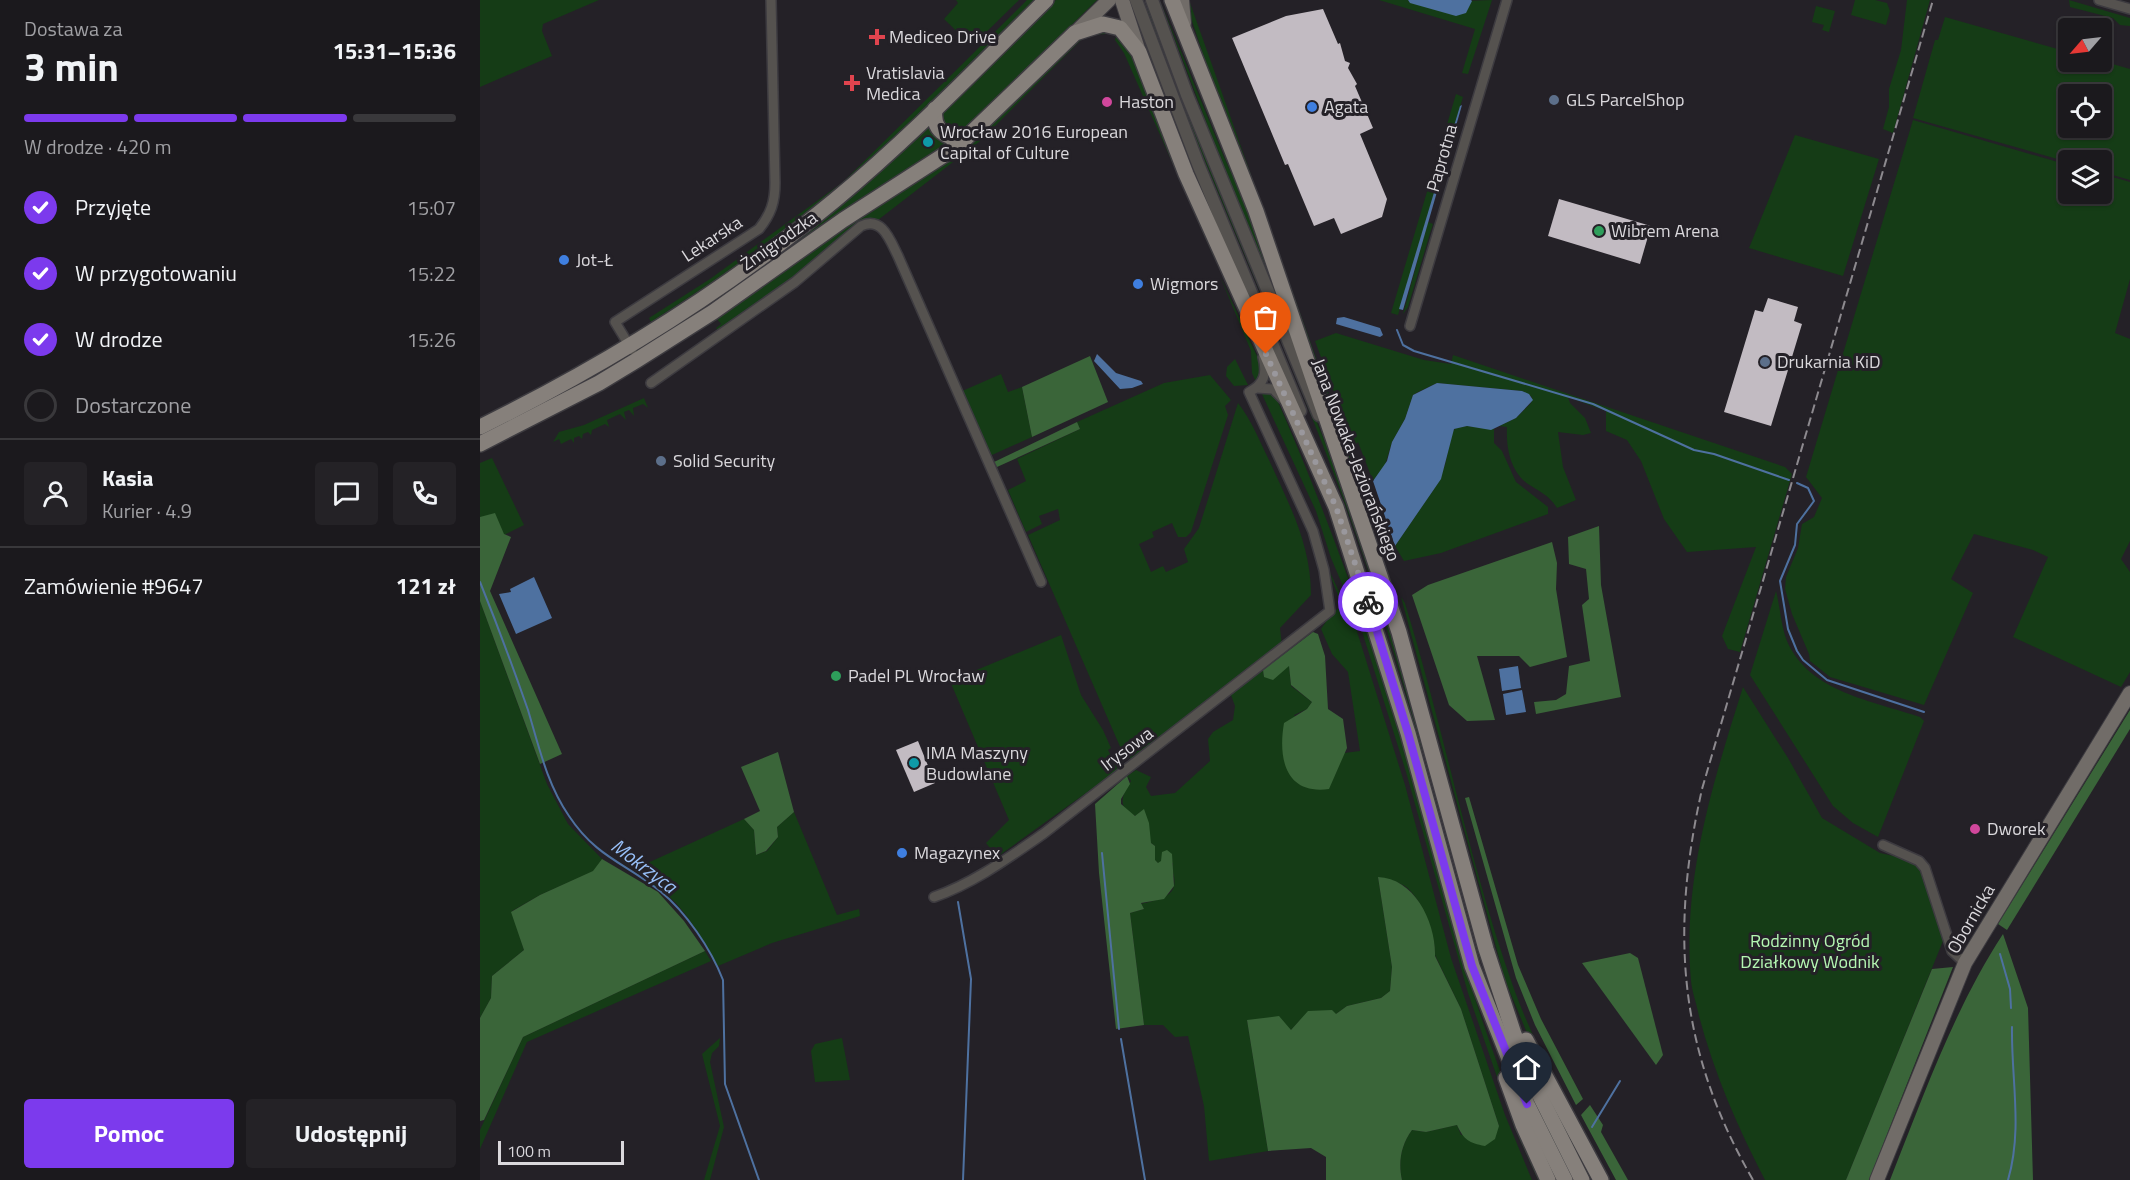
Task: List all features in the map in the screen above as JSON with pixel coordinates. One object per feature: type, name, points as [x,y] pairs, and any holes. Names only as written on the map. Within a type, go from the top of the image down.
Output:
[{"type":"main road","name":"Żmigrodzka","points":[[480,427],[629,346],[759,259],[834,201],[935,109],[1046,0]]},
{"type":"main road","name":"Żmigrodzka","points":[[480,444],[599,383],[637,360],[713,312],[843,220],[965,139],[1109,0]]},
{"type":"main road","points":[[1122,0],[1139,52],[1186,174],[1306,439]]},
{"type":"main road","points":[[1172,0],[1256,211],[1334,446]]},
{"type":"main road","points":[[1182,0],[1185,37]]},
{"type":"main road","name":"Żmigrodzka","points":[[1075,33],[1093,25],[1112,25],[1127,34],[1139,52]]},
{"type":"main road","points":[[935,109],[935,121],[943,134],[954,139],[965,139]]},
{"type":"main road","name":"Jana Nowaka-Jeziorańskiego","points":[[1306,439],[1336,507],[1374,618],[1473,969],[1527,1104],[1565,1180]]},
{"type":"main road","name":"Jana Nowaka-Jeziorańskiego","points":[[1334,446],[1399,632],[1493,974],[1537,1090],[1582,1180]]},
{"type":"main road","name":"Obornicka","points":[[1877,1180],[1965,963],[2130,693]]},
{"type":"main road","points":[[1473,969],[1485,1015],[1523,1125],[1548,1180]]},
{"type":"main road","points":[[1493,974],[1601,1180]]},
{"type":"street","name":"Lekarska","points":[[637,360],[615,322],[759,229],[775,201],[771,0]]},
{"type":"street","name":"Paprotna","points":[[1410,326],[1507,0]]},
{"type":"street","points":[[2099,0],[2130,9]]},
{"type":"street","name":"Jana Nowaka-Jeziorańskiego","points":[[1153,1],[1195,115],[1311,398],[1334,446]]},
{"type":"street","name":"Jana Nowaka-Jeziorańskiego","points":[[1138,6],[1198,164],[1292,387],[1306,439]]},
{"type":"street","points":[[651,384],[795,282],[861,226],[871,223],[879,225],[889,237],[898,256],[1041,582]]},
{"type":"street","points":[[1261,343],[1266,374],[1257,388],[1273,389],[1290,406]]},
{"type":"street","name":"Irysowa","points":[[934,897],[957,889],[995,867],[1042,834],[1330,611],[1321,554],[1306,512],[1249,392],[1257,388]]},
{"type":"street","points":[[1883,845],[1919,861],[1925,868],[1952,951],[1965,963]]},
{"type":"green space","points":[[480,0],[599,0],[543,24],[542,31],[552,56],[480,87]]},
{"type":"green space","points":[[956,0],[1019,0],[972,46],[944,19],[958,3]]},
{"type":"green space","points":[[1027,0],[1034,0],[885,150],[757,253],[651,322],[649,318],[710,279],[843,182]]},
{"type":"green space","points":[[1056,0],[1097,0],[963,131],[958,133],[946,130],[941,116],[943,112]]},
{"type":"green space","points":[[1160,0],[1224,157],[1252,218],[1287,320],[1222,164]]},
{"type":"green space","points":[[1185,0],[1189,0],[1387,558],[1343,446],[1241,149],[1207,66]]},
{"type":"green space","points":[[1379,0],[1408,0],[1410,3],[1492,0],[1468,74],[1462,73],[1475,29]]},
{"type":"green space","points":[[1855,0],[1875,0],[1887,3],[1890,11],[1886,25],[1851,15]]},
{"type":"green space","points":[[1907,0],[1930,0],[1893,133],[1883,129],[1889,107],[1889,89],[1901,50]]},
{"type":"green space","points":[[2069,0],[2130,18],[2130,26],[2120,25],[2113,18],[2070,7]]},
{"type":"green space","points":[[1816,6],[1835,11],[1829,32],[1822,30],[1824,25],[1812,22]]},
{"type":"green space","points":[[1149,9],[1342,484],[1392,627],[1426,750],[1422,751],[1361,548],[1337,482],[1167,69],[1144,10]]},
{"type":"green space","points":[[1945,17],[2058,49],[2058,72],[2112,72],[2112,64],[2130,69],[2130,180],[2112,175],[2112,150],[2058,150],[2058,159],[1913,118],[1935,40],[1938,40]]},
{"type":"green space","points":[[1108,30],[1106,34],[1089,35],[1082,39],[979,142],[878,220],[867,219],[857,225],[805,270],[719,332],[716,328],[721,324],[717,319],[728,308],[834,232],[976,140],[1083,37],[1096,31]]},
{"type":"green space","points":[[1117,33],[1128,43],[1216,262],[1124,53],[1115,40]]},
{"type":"green space","points":[[1456,94],[1463,97],[1398,315],[1391,313]]},
{"type":"green space","points":[[1913,120],[2058,162],[2058,204],[2112,204],[2112,177],[2130,182],[2130,279],[2115,333],[2130,339],[2130,541],[2121,559],[2130,572],[2130,672],[2121,687],[2013,637],[2048,557],[2033,550],[1974,534],[1951,579],[1973,593],[1924,705],[1830,677],[1810,661],[1785,589],[1786,577],[1798,548],[1802,524],[1814,517],[1822,498],[1806,477]]},
{"type":"green space","points":[[931,123],[948,143],[733,292],[661,337],[740,284]]},
{"type":"green space","points":[[1795,135],[1879,159],[1843,276],[1749,248]]},
{"type":"green space","points":[[1428,222],[1433,224],[1408,307],[1403,314]]},
{"type":"green space","points":[[1220,276],[1263,369],[1262,377],[1256,382],[1252,373],[1251,351]]},
{"type":"green space","points":[[1336,333],[1424,360],[1451,364],[1453,355],[1785,467],[1792,474],[1740,652],[1728,649],[1722,636],[1756,547],[1687,552],[1664,519],[1641,461],[1627,440],[1606,431],[1606,411],[1568,397],[1570,403],[1585,418],[1591,433],[1583,435],[1558,432],[1563,467],[1576,500],[1557,508],[1547,497],[1522,479],[1517,472],[1508,450],[1507,427],[1499,426],[1516,418],[1531,403],[1532,397],[1522,391],[1437,383],[1413,395],[1405,419],[1392,442],[1385,465],[1373,481],[1358,442],[1354,446],[1315,341]]},
{"type":"green space","points":[[1090,356],[1108,402],[1032,437],[1022,387]]},
{"type":"green space","points":[[1235,359],[1248,385],[1234,386],[1226,376],[1227,367]]},
{"type":"green space","points":[[1001,374],[1008,392],[1022,387],[1032,437],[992,455],[987,453],[960,392]]},
{"type":"green space","points":[[1210,375],[1231,400],[1225,406],[1228,415],[1191,532],[1186,537],[1178,537],[1172,523],[1152,532],[1154,537],[1139,544],[1151,572],[1163,566],[1166,572],[1188,562],[1184,549],[1199,528],[1238,403],[1255,431],[1298,525],[1307,559],[1311,595],[1280,628],[1282,646],[1133,758],[1125,758],[1028,535],[1060,520],[1058,509],[1039,516],[1042,524],[1026,532],[1008,490],[1026,481],[1017,459],[1080,429],[1077,422],[1164,383]]},
{"type":"green space","points":[[1264,390],[1275,395],[1348,578],[1410,766],[1450,915],[1481,1016],[1504,1082],[1544,1180],[1538,1180],[1515,1129],[1468,993],[1406,772],[1361,628],[1331,558],[1316,511],[1261,392]]},
{"type":"green space","points":[[644,398],[648,408],[643,404],[633,408],[634,416],[629,410],[624,412],[626,420],[620,414],[607,420],[609,427],[605,424],[592,430],[591,435],[588,432],[583,434],[582,439],[579,436],[574,438],[574,443],[571,439],[561,444],[559,439],[553,442],[559,432],[584,425]]},
{"type":"green space","points":[[1077,422],[1080,429],[997,467],[994,462]]},
{"type":"green space","points":[[1467,426],[1494,429],[1494,443],[1502,451],[1516,482],[1548,507],[1548,514],[1441,553],[1404,561],[1395,546],[1438,483],[1445,465],[1452,432],[1456,428]]},
{"type":"green space","points":[[492,458],[524,525],[504,535],[480,517],[480,463]]},
{"type":"green space","points":[[495,513],[504,534],[511,537],[490,591],[562,754],[540,764],[480,601],[480,517]]},
{"type":"green space","points":[[1599,526],[1601,585],[1621,697],[1536,714],[1534,702],[1556,700],[1566,694],[1569,666],[1590,661],[1582,605],[1589,599],[1586,569],[1569,564],[1568,537]]},
{"type":"green space","points":[[1552,542],[1557,563],[1556,589],[1567,657],[1530,667],[1519,656],[1477,656],[1495,720],[1467,721],[1449,705],[1412,595],[1428,585]]},
{"type":"green space","points":[[1325,562],[1355,625],[1405,785],[1451,958],[1505,1115],[1532,1180],[1402,1180],[1401,1154],[1412,1130],[1426,1132],[1457,1125],[1461,1135],[1499,1126],[1461,1009],[1435,955],[1430,926],[1414,896],[1398,883],[1378,877],[1392,967],[1390,991],[1381,998],[1347,1006],[1336,1014],[1301,1019],[1291,1030],[1247,1020],[1268,1151],[1209,1161],[1204,1106],[1188,1036],[1175,1037],[1163,1025],[1144,1025],[1130,913],[1144,909],[1141,904],[1169,894],[1173,890],[1174,877],[1173,863],[1158,863],[1154,860],[1155,846],[1151,843],[1140,812],[1136,816],[1123,805],[1123,796],[1131,781],[1127,776],[1136,770],[1151,777],[1146,787],[1151,796],[1175,793],[1210,761],[1208,739],[1213,732],[1233,720],[1235,706],[1231,695],[1263,670],[1264,677],[1289,666],[1291,686],[1312,702],[1307,709],[1294,715],[1335,775],[1344,753],[1360,751],[1348,672],[1332,654],[1321,629],[1334,610],[1343,608]]},
{"type":"green space","points":[[1776,591],[1787,641],[1797,658],[1810,672],[1844,692],[1920,717],[1924,721],[1878,837],[1853,823],[1833,806],[1750,675]]},
{"type":"green space","points":[[1401,597],[1405,603],[1419,651],[1483,893],[1514,989],[1546,1062],[1610,1180],[1604,1180],[1527,1033],[1505,980]]},
{"type":"green space","points":[[480,601],[547,784],[568,824],[602,859],[594,871],[540,895],[512,911],[524,950],[492,976],[491,998],[480,1018]]},
{"type":"green space","points":[[1313,632],[1318,634],[1325,656],[1328,709],[1343,719],[1347,748],[1329,789],[1303,786],[1294,780],[1284,761],[1282,736],[1284,723],[1307,709],[1312,702],[1291,685],[1289,666],[1273,680],[1264,677],[1263,670]]},
{"type":"green space","points":[[1061,635],[1081,695],[1103,730],[1111,748],[1108,750],[1118,770],[997,857],[986,843],[1009,820],[950,681]]},
{"type":"green space","name":"Rodzinny Ogród Działkowy Wodnik","points":[[1743,687],[1788,758],[1822,818],[1880,853],[1907,859],[1917,866],[1926,881],[1943,941],[1846,1180],[1765,1180],[1719,1079],[1692,990],[1689,943],[1691,906],[1702,832]]},
{"type":"green space","points":[[2130,710],[2130,729],[2007,930],[1998,924]]},
{"type":"green space","points":[[778,752],[794,812],[777,827],[778,837],[766,851],[756,855],[754,830],[744,819],[760,811],[741,767]]},
{"type":"green space","points":[[1127,776],[1130,784],[1121,799],[1121,804],[1135,816],[1144,809],[1149,823],[1151,843],[1155,846],[1155,860],[1158,863],[1161,861],[1162,852],[1167,850],[1172,854],[1174,886],[1164,899],[1141,903],[1144,909],[1130,913],[1144,1025],[1116,1029],[1099,873],[1095,804]]},
{"type":"green space","points":[[1469,797],[1518,965],[1541,1019],[1583,1099],[1576,1105],[1535,1025],[1516,978],[1465,798]]},
{"type":"green space","points":[[794,812],[837,915],[859,909],[860,916],[772,943],[718,966],[689,919],[671,898],[649,882],[650,878],[641,866],[744,819],[754,830],[756,855],[767,851],[778,837],[777,827]]},
{"type":"green space","points":[[602,859],[658,892],[684,921],[705,951],[523,1037],[484,1120],[480,1121],[480,1018],[491,998],[492,976],[524,950],[511,912],[540,895],[593,871]]},
{"type":"green space","points":[[1378,877],[1391,879],[1402,885],[1412,893],[1427,916],[1432,929],[1435,956],[1461,1009],[1499,1126],[1495,1139],[1485,1146],[1468,1140],[1457,1125],[1426,1132],[1412,1130],[1401,1154],[1402,1180],[1326,1180],[1326,1157],[1311,1148],[1268,1151],[1247,1020],[1279,1016],[1291,1030],[1308,1011],[1332,1010],[1336,1014],[1347,1006],[1381,998],[1390,991],[1392,967]]},
{"type":"green space","points":[[2003,934],[2028,1008],[2033,1180],[1890,1180],[1954,1023],[1969,992]]},
{"type":"green space","points":[[705,951],[711,961],[527,1042],[480,1149],[480,1130],[523,1037]]},
{"type":"green space","points":[[1630,953],[1638,958],[1663,1055],[1656,1065],[1582,963]]},
{"type":"green space","points":[[1953,967],[1869,1180],[1846,1180],[1932,969]]},
{"type":"green space","points":[[720,1038],[719,1046],[712,1053],[710,1062],[724,1127],[710,1180],[704,1180],[720,1126],[702,1054]]},
{"type":"green space","points":[[842,1038],[850,1080],[815,1082],[811,1051],[815,1044]]},
{"type":"green space","points":[[1590,1105],[1603,1125],[1601,1132],[1628,1180],[1616,1180],[1581,1115]]},
{"type":"water","points":[[1408,0],[1472,1],[1466,13],[1456,16],[1410,3]]},
{"type":"water","points":[[1462,105],[1403,310],[1399,309],[1460,106]]},
{"type":"water","points":[[1344,317],[1380,328],[1383,335],[1380,337],[1336,324],[1337,318]]},
{"type":"water","points":[[1097,354],[1116,373],[1141,381],[1143,384],[1120,389],[1094,361]]},
{"type":"water","points":[[1437,383],[1522,391],[1529,394],[1533,400],[1516,418],[1491,430],[1467,426],[1454,429],[1441,479],[1395,546],[1373,481],[1387,461],[1392,442],[1405,419],[1413,395]]},
{"type":"water","points":[[534,577],[552,618],[516,634],[499,594],[511,592],[510,589]]},
{"type":"water","points":[[1518,666],[1521,688],[1502,691],[1499,669]]},
{"type":"water","points":[[1522,690],[1526,712],[1506,715],[1503,694]]},
{"type":"building","name":"Agata","points":[[1323,9],[1338,44],[1340,43],[1345,61],[1350,63],[1348,68],[1357,84],[1355,86],[1373,128],[1360,134],[1387,199],[1382,217],[1341,234],[1334,218],[1314,226],[1288,164],[1285,165],[1232,38],[1286,16]]},
{"type":"building","name":"Wibrem Arena","points":[[1559,199],[1651,226],[1640,264],[1548,236]]},
{"type":"building","name":"Drukarnia KiD","points":[[1768,298],[1798,307],[1794,321],[1802,324],[1771,426],[1724,412],[1755,310],[1763,312]]},
{"type":"building","name":"IMA Maszyny Budowlane","points":[[918,741],[935,783],[914,792],[896,750]]},
{"type":"waterway","points":[[1397,330],[1403,345],[1414,351],[1593,404],[1694,450],[1714,454],[1789,480]]},
{"type":"waterway","points":[[1797,483],[1808,488],[1814,501],[1797,524],[1795,545],[1780,581],[1788,629],[1797,651],[1803,660],[1827,680],[1924,712]]},
{"type":"waterway","name":"Mokrzyca","points":[[480,582],[528,710],[544,765],[561,804],[579,830],[600,850],[647,881],[679,909],[705,944],[718,968],[723,980],[725,1084],[759,1180]]},
{"type":"waterway","points":[[1102,853],[1119,1029]]},
{"type":"waterway","points":[[958,902],[971,979],[963,1180]]},
{"type":"waterway","points":[[2000,954],[2010,989],[2011,1008]]},
{"type":"waterway","points":[[2008,1180],[2016,1123],[2012,1027]]},
{"type":"waterway","points":[[1121,1039],[1145,1180]]},
{"type":"waterway","points":[[1592,1127],[1620,1081]]},
{"type":"railway","points":[[1753,1180],[1728,1132],[1709,1084],[1695,1037],[1687,989],[1684,941],[1686,892],[1692,842],[1702,789],[1933,0]]},
{"type":"way so far","points":[[1266,354],[1336,507],[1368,602]]},
{"type":"place","name":"Mediceo Drive","points":[[877,37]]},
{"type":"place","name":"Vratislavia Medica","points":[[852,83]]},
{"type":"place","name":"GLS ParcelShop","points":[[1554,100]]},
{"type":"place","name":"Haston","points":[[1107,102]]},
{"type":"place","name":"Agata","points":[[1312,107]]},
{"type":"place","name":"Wrocław 2016 European Capital of Culture","points":[[928,142]]},
{"type":"place","name":"Wibrem Arena","points":[[1599,231]]},
{"type":"place","name":"Jot-Ł","points":[[564,260]]},
{"type":"place","name":"Wigmors","points":[[1138,284]]},
{"type":"place","name":"Drukarnia KiD","points":[[1765,362]]},
{"type":"place","name":"Solid Security","points":[[661,461]]},
{"type":"place","name":"Padel PL Wrocław","points":[[836,676]]},
{"type":"place","name":"IMA Maszyny Budowlane","points":[[914,763]]},
{"type":"place","name":"Dworek","points":[[1975,829]]},
{"type":"place","name":"Magazynex","points":[[902,853]]},
{"type":"route","points":[[1368,602],[1408,733],[1472,966],[1527,1104]]}]
